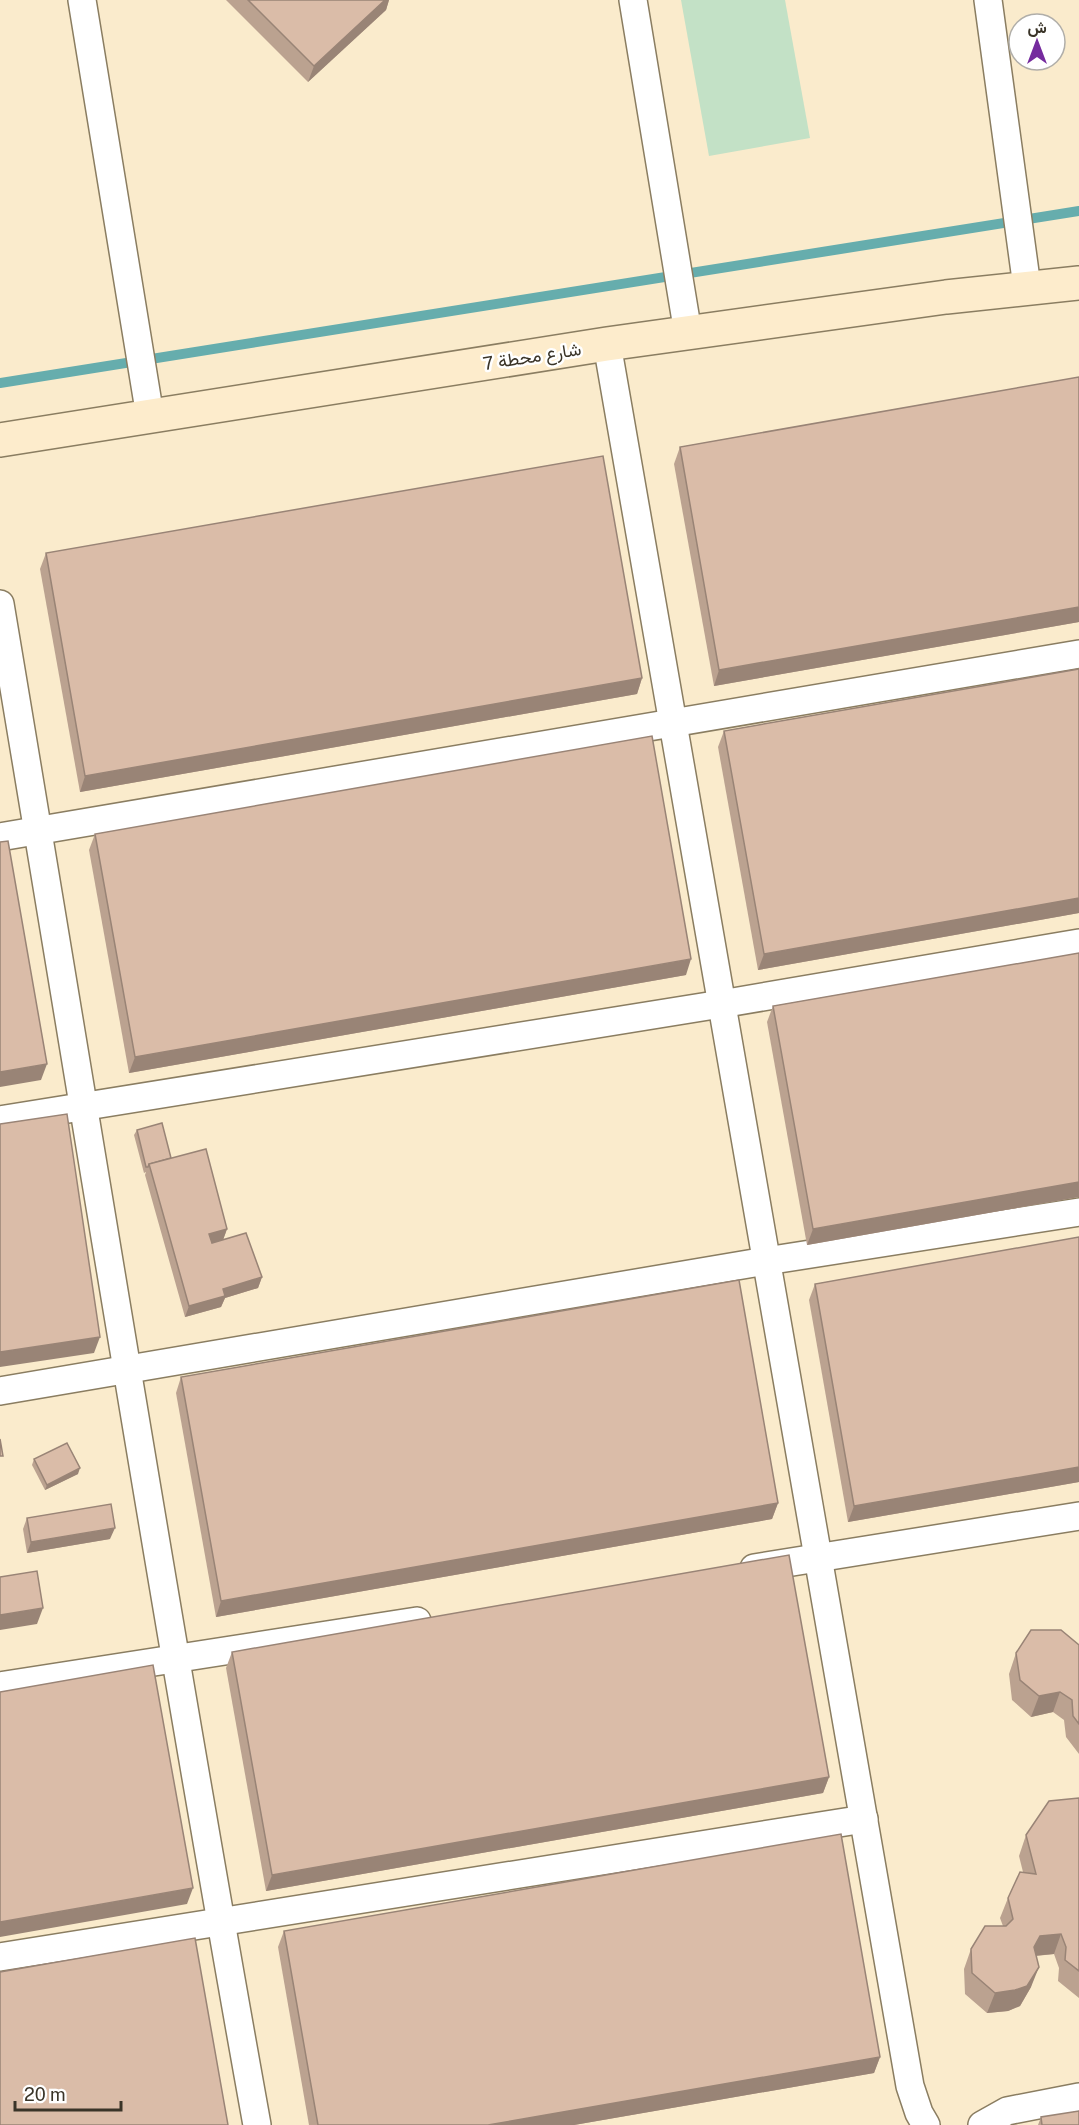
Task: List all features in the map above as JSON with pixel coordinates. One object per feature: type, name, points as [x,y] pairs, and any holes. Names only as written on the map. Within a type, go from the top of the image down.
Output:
[{"type":"street","points":[[82,0],[150,416]]},
{"type":"street","points":[[633,0],[688,333]]},
{"type":"street","points":[[988,0],[1027,287]]},
{"type":"street","name":"شارع محطة 7","points":[[0,440],[688,333],[1027,287],[1075,286]]},
{"type":"street","points":[[607,345],[910,2086],[919,2113],[926,2125]]},
{"type":"street","points":[[0,604],[85,1107],[174,1658],[256,2125]]},
{"type":"street","points":[[0,837],[1079,654]]},
{"type":"street","points":[[0,1120],[721,1004],[1079,943]]},
{"type":"street","points":[[0,1391],[766,1261],[1079,1212]]},
{"type":"street","points":[[724,1573],[1079,1516]]},
{"type":"street","points":[[0,1686],[444,1617]]},
{"type":"street","points":[[0,1957],[864,1819]]},
{"type":"street","points":[[982,2125],[1007,2111],[1079,2097]]},
{"type":"green space","points":[[681,0],[785,0],[810,138],[709,156]]},
{"type":"building","points":[[248,0],[385,0],[314,66]]},
{"type":"building","points":[[1079,377],[1079,607],[719,670],[680,447]]},
{"type":"building","points":[[603,456],[642,678],[85,776],[46,553]]},
{"type":"building","points":[[1079,669],[1079,898],[764,954],[724,731]]},
{"type":"building","points":[[652,736],[691,959],[135,1057],[95,834]]},
{"type":"building","points":[[8,841],[47,1064],[0,1072],[0,842]]},
{"type":"building","points":[[1079,953],[1079,1182],[813,1229],[773,1006]]},
{"type":"building","points":[[67,1114],[100,1337],[0,1352],[0,1124]]},
{"type":"building","points":[[162,1123],[171,1158],[149,1164],[146,1167],[137,1130]]},
{"type":"building","points":[[206,1149],[227,1229],[209,1234],[212,1243],[246,1233],[262,1277],[223,1289],[225,1296],[189,1306],[149,1164]]},
{"type":"building","points":[[1079,1237],[1079,1467],[854,1506],[815,1284]]},
{"type":"building","points":[[739,1280],[778,1503],[221,1601],[181,1377]]},
{"type":"building","points":[[0,1439],[3,1456],[0,1456]]},
{"type":"building","points":[[67,1443],[80,1468],[47,1485],[34,1459]]},
{"type":"building","points":[[111,1504],[115,1528],[31,1542],[27,1518]]},
{"type":"building","points":[[789,1555],[829,1777],[272,1875],[232,1652]]},
{"type":"building","points":[[37,1571],[43,1608],[0,1615],[0,1577]]},
{"type":"building","points":[[1031,1630],[1061,1630],[1079,1645],[1079,1724],[1073,1716],[1072,1700],[1060,1692],[1039,1696],[1020,1680],[1016,1653]]},
{"type":"building","points":[[153,1665],[193,1888],[0,1922],[0,1692]]},
{"type":"building","points":[[1079,1798],[1079,1971],[1065,1960],[1066,1947],[1061,1934],[1040,1936],[1034,1947],[1039,1967],[1027,1986],[995,1993],[972,1973],[971,1949],[985,1926],[1006,1926],[1013,1919],[1008,1898],[1020,1872],[1036,1874],[1026,1835],[1049,1801]]},
{"type":"building","points":[[841,1834],[880,2057],[488,2125],[318,2125],[284,1931]]},
{"type":"building","points":[[195,1938],[228,2125],[0,2125],[0,1972]]},
{"type":"building","points":[[1079,2111],[1079,2125],[1042,2125],[1041,2117]]},
{"type":"waterway","points":[[0,383],[1079,211]]}]
